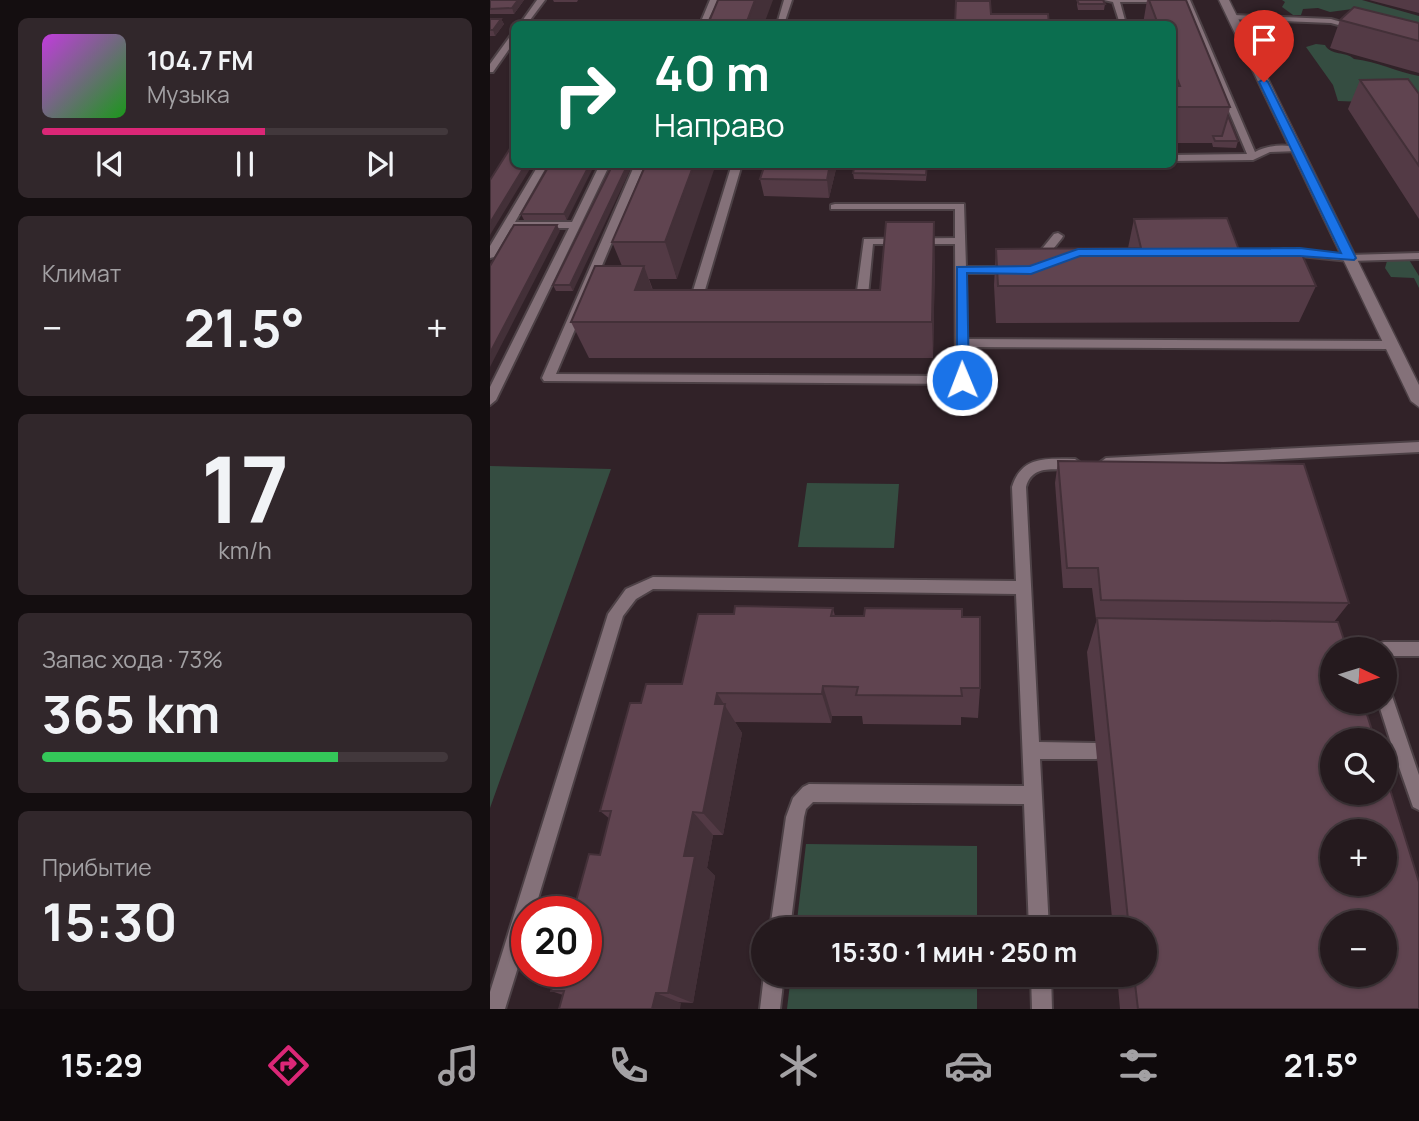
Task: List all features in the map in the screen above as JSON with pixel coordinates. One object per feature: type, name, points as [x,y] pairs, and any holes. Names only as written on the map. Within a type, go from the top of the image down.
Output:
[{"type":"street","points":[[1224,0],[1419,401]]},
{"type":"lane","points":[[525,21],[541,0]]},
{"type":"lane","points":[[704,21],[714,0]]},
{"type":"lane","points":[[781,21],[788,0]]},
{"type":"lane","points":[[1108,0],[1171,0]]},
{"type":"lane","points":[[1186,0],[1253,158]]},
{"type":"lane","points":[[1116,1],[1122,21]]},
{"type":"lane","points":[[1232,17],[1331,22],[1369,31]]},
{"type":"lane","points":[[490,70],[511,41]]},
{"type":"lane","points":[[1176,158],[1253,158],[1268,149],[1295,149]]},
{"type":"lane","points":[[490,255],[542,168]]},
{"type":"lane","points":[[490,400],[604,168]]},
{"type":"lane","points":[[638,168],[590,292],[548,378],[962,380],[960,206],[835,207]]},
{"type":"lane","points":[[705,313],[692,313],[736,168]]},
{"type":"lane","points":[[508,225],[576,225]]},
{"type":"lane","points":[[1031,270],[1058,236]]},
{"type":"lane","points":[[847,313],[860,313],[868,241],[960,241]]},
{"type":"lane","points":[[1272,252],[1349,258],[1419,256]]},
{"type":"lane","points":[[961,270],[1031,270],[1055,261]]},
{"type":"lane","points":[[686,291],[699,291]]},
{"type":"lane","points":[[962,343],[1391,345]]},
{"type":"lane","points":[[1037,917],[1019,487],[1021,476],[1029,468],[1419,447]]},
{"type":"lane","points":[[495,1009],[616,614],[627,596],[640,586],[653,583],[1023,588]]},
{"type":"lane","points":[[1397,649],[1419,649]]},
{"type":"lane","points":[[1390,714],[1419,801]]},
{"type":"lane","points":[[1031,750],[1096,751]]},
{"type":"lane","points":[[1397,755],[1404,755]]},
{"type":"lane","points":[[782,917],[795,817],[799,804],[809,793],[1032,795]]},
{"type":"lane","points":[[770,1009],[773,987]]},
{"type":"lane","points":[[1041,987],[1042,1009]]},
{"type":"green space","points":[[1282,0],[1362,0],[1419,16],[1419,37],[1408,22],[1360,8],[1330,12],[1318,8],[1303,9],[1301,15],[1293,15],[1282,7],[1285,2]]},
{"type":"green space","points":[[1325,45],[1331,51],[1354,59],[1419,76],[1419,104],[1338,101],[1333,85],[1306,47]]},
{"type":"green space","points":[[1408,258],[1419,276],[1419,288],[1414,278],[1391,277],[1385,268],[1387,261]]},
{"type":"green space","points":[[490,466],[611,469],[490,808]]},
{"type":"green space","points":[[807,483],[899,484],[894,548],[798,547]]},
{"type":"green space","points":[[806,844],[977,846],[977,917],[797,917]]},
{"type":"green space","points":[[790,987],[977,987],[977,1009],[787,1009]]},
{"type":"building","points":[[490,0],[518,0],[512,8],[490,9]]},
{"type":"building","points":[[718,0],[755,0],[747,21],[709,21]]},
{"type":"building","points":[[1077,0],[1103,0],[1105,4],[1079,4]]},
{"type":"building","points":[[1149,0],[1186,0],[1230,107],[1176,107],[1176,86],[1180,86],[1176,76],[1176,21],[1157,21]]},
{"type":"building","points":[[956,1],[990,1],[991,14],[1048,14],[1049,21],[955,21]]},
{"type":"building","points":[[1354,7],[1419,23],[1419,41],[1340,20]]},
{"type":"building","points":[[490,19],[501,19],[493,30],[490,30]]},
{"type":"building","points":[[1408,79],[1419,94],[1419,166],[1360,80]]},
{"type":"building","points":[[1228,116],[1238,141],[1215,141],[1213,136],[1222,136]]},
{"type":"building","points":[[511,147],[511,168],[524,168],[490,223],[490,180]]},
{"type":"building","points":[[548,168],[588,168],[564,214],[521,214]]},
{"type":"building","points":[[611,168],[626,168],[570,285],[553,285]]},
{"type":"building","points":[[644,168],[693,168],[665,242],[612,242]]},
{"type":"building","points":[[764,168],[829,168],[827,180],[760,179]]},
{"type":"building","points":[[854,168],[927,168],[926,175],[853,173]]},
{"type":"building","points":[[1227,218],[1239,250],[1300,250],[1316,286],[998,286],[996,249],[1141,248],[1134,219]]},
{"type":"building","points":[[886,222],[934,222],[932,322],[571,322],[595,266],[644,266],[635,290],[880,290]]},
{"type":"building","points":[[514,225],[557,225],[490,353],[490,266]]},
{"type":"building","points":[[1058,461],[1304,464],[1349,603],[1101,600],[1098,568],[1067,568]]},
{"type":"building","points":[[735,606],[833,608],[831,616],[864,616],[865,608],[962,609],[962,617],[980,617],[980,688],[961,688],[962,696],[856,695],[858,687],[823,686],[822,694],[717,693],[715,704],[725,704],[703,813],[693,812],[684,856],[695,856],[668,993],[656,993],[652,1009],[559,1009],[564,991],[551,991],[552,987],[602,987],[602,896],[577,896],[589,854],[600,855],[611,811],[600,811],[630,703],[641,703],[646,684],[682,684],[698,614],[734,614]]},
{"type":"building","points":[[1097,618],[1338,622],[1343,637],[1320,637],[1320,714],[1367,714],[1371,728],[1320,728],[1320,805],[1395,805],[1419,882],[1419,1009],[1138,1009],[1135,987],[1157,987],[1157,917],[1128,917]]},
{"type":"route","points":[[962,380],[961,270],[1031,270],[1078,253],[1300,252],[1349,258],[1264,82]]}]
